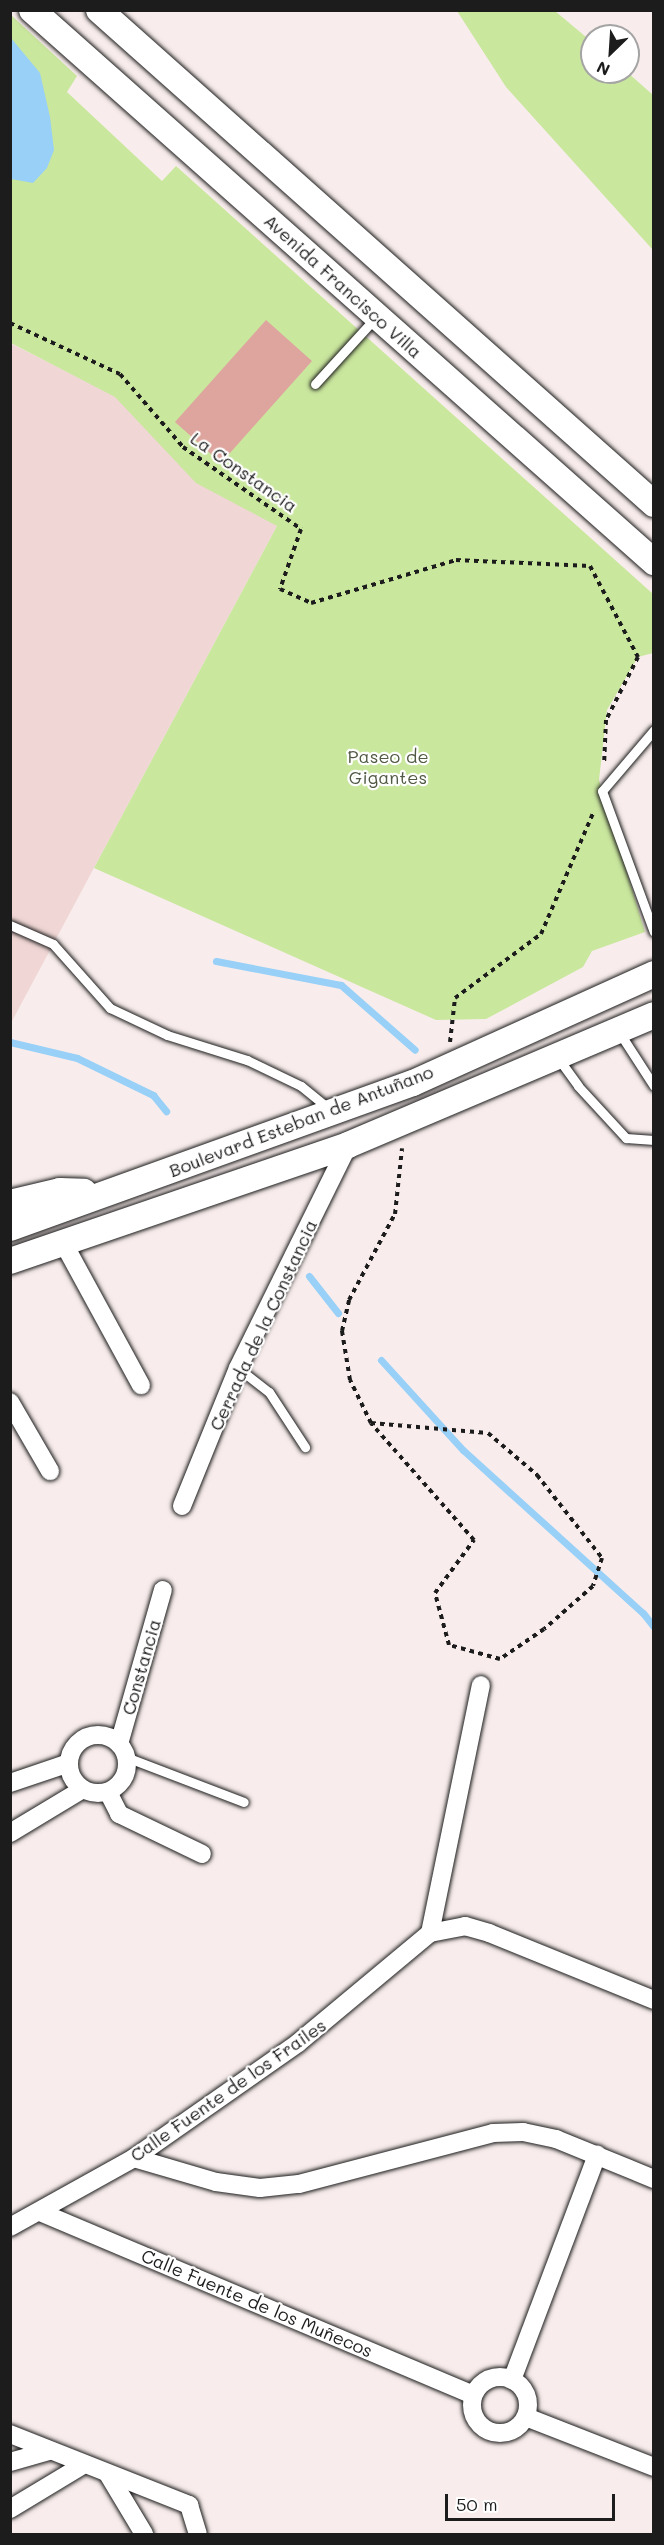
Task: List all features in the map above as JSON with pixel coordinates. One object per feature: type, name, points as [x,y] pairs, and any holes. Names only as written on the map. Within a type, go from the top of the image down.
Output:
[{"type":"main road","name":"Avenida Francisco Villa","points":[[32,10],[654,562]]},
{"type":"main road","points":[[99,10],[654,504]]},
{"type":"main road","name":"Boulevard Esteban de Antuñano","points":[[10,1228],[412,1083],[447,1064],[654,974]]},
{"type":"main road","name":"Boulevard Esteban de Antuñano","points":[[10,1261],[348,1145],[436,1110],[654,1015]]},
{"type":"main road","points":[[10,1203],[60,1191],[108,1193]]},
{"type":"street","name":"Cerrada de la Constancia","points":[[182,1506],[238,1368],[348,1145]]},
{"type":"street","points":[[64,1244],[141,1385]]},
{"type":"street","points":[[10,1402],[50,1471]]},
{"type":"street","name":"Constancia","points":[[122,1750],[164,1590]]},
{"type":"street","points":[[481,1685],[430,1933],[465,1926],[489,1933],[654,2000]]},
{"type":"street","points":[[10,1833],[83,1789],[108,1792],[120,1784],[126,1771],[122,1750],[99,1735],[88,1737],[71,1752],[70,1773],[83,1789]]},
{"type":"street","points":[[10,1783],[69,1763]]},
{"type":"street","points":[[108,1792],[119,1814],[202,1854]]},
{"type":"street","name":"Calle Fuente de los Frailes","points":[[10,2227],[134,2158],[298,2043],[430,1933]]},
{"type":"street","points":[[134,2158],[216,2182],[260,2187],[299,2184],[493,2133],[540,2134],[654,2179]]},
{"type":"street","points":[[512,2380],[597,2155]]},
{"type":"street","name":"Calle Fuente de los Muñecos","points":[[40,2212],[473,2395]]},
{"type":"street","points":[[490,2379],[512,2380],[527,2396],[526,2417],[509,2433],[486,2430],[472,2412],[473,2395],[490,2379]]},
{"type":"street","points":[[526,2417],[654,2467]]},
{"type":"street","points":[[10,2434],[83,2465],[189,2505],[198,2535]]},
{"type":"street","points":[[10,2462],[49,2451]]},
{"type":"street","points":[[10,2509],[83,2465]]},
{"type":"street","points":[[108,2474],[144,2535]]},
{"type":"lane","points":[[315,384],[376,316]]},
{"type":"lane","points":[[654,730],[602,791],[654,932]]},
{"type":"lane","points":[[10,925],[53,944],[110,1008],[167,1035],[247,1060],[301,1086],[333,1112]]},
{"type":"lane","points":[[618,1030],[654,1086]]},
{"type":"lane","points":[[557,1057],[578,1086],[626,1138],[654,1140]]},
{"type":"lane","points":[[238,1368],[269,1392],[305,1447]]},
{"type":"lane","points":[[122,1750],[244,1802]]},
{"type":"path","name":"La Constancia","points":[[10,323],[120,374],[183,447],[301,529],[280,589],[311,603],[456,560],[590,566],[638,657],[606,720],[602,791]]},
{"type":"path","points":[[447,1064],[455,998],[541,934],[602,791]]},
{"type":"path","points":[[371,1423],[488,1432],[537,1475],[602,1558],[594,1581],[544,1629],[500,1659],[449,1646],[435,1593],[474,1540],[371,1423],[350,1380],[342,1331],[349,1300],[395,1214],[405,1123]]},
{"type":"shaded area","points":[[10,343],[115,396],[277,526],[11,1023]]},
{"type":"green space","points":[[457,11],[555,11],[580,32],[580,84],[640,84],[653,95],[653,250],[506,87]]},
{"type":"green space","name":"Paseo de Gigantes","points":[[10,14],[77,76],[67,92],[162,181],[176,166],[653,594],[653,653],[638,657],[607,710],[599,780],[645,932],[592,951],[583,967],[486,1019],[436,1020],[94,868],[277,526],[196,483],[115,397],[11,343]]},
{"type":"water","points":[[11,38],[40,73],[50,117],[54,150],[47,168],[33,183],[11,179]]},
{"type":"building","points":[[266,320],[312,361],[221,463],[175,422]]},
{"type":"waterway","points":[[216,961],[341,985],[415,1050]]},
{"type":"waterway","points":[[10,1042],[77,1058],[153,1095],[166,1111]]},
{"type":"waterway","points":[[309,1276],[338,1313]]},
{"type":"waterway","points":[[381,1360],[463,1450],[643,1613],[654,1627]]}]
